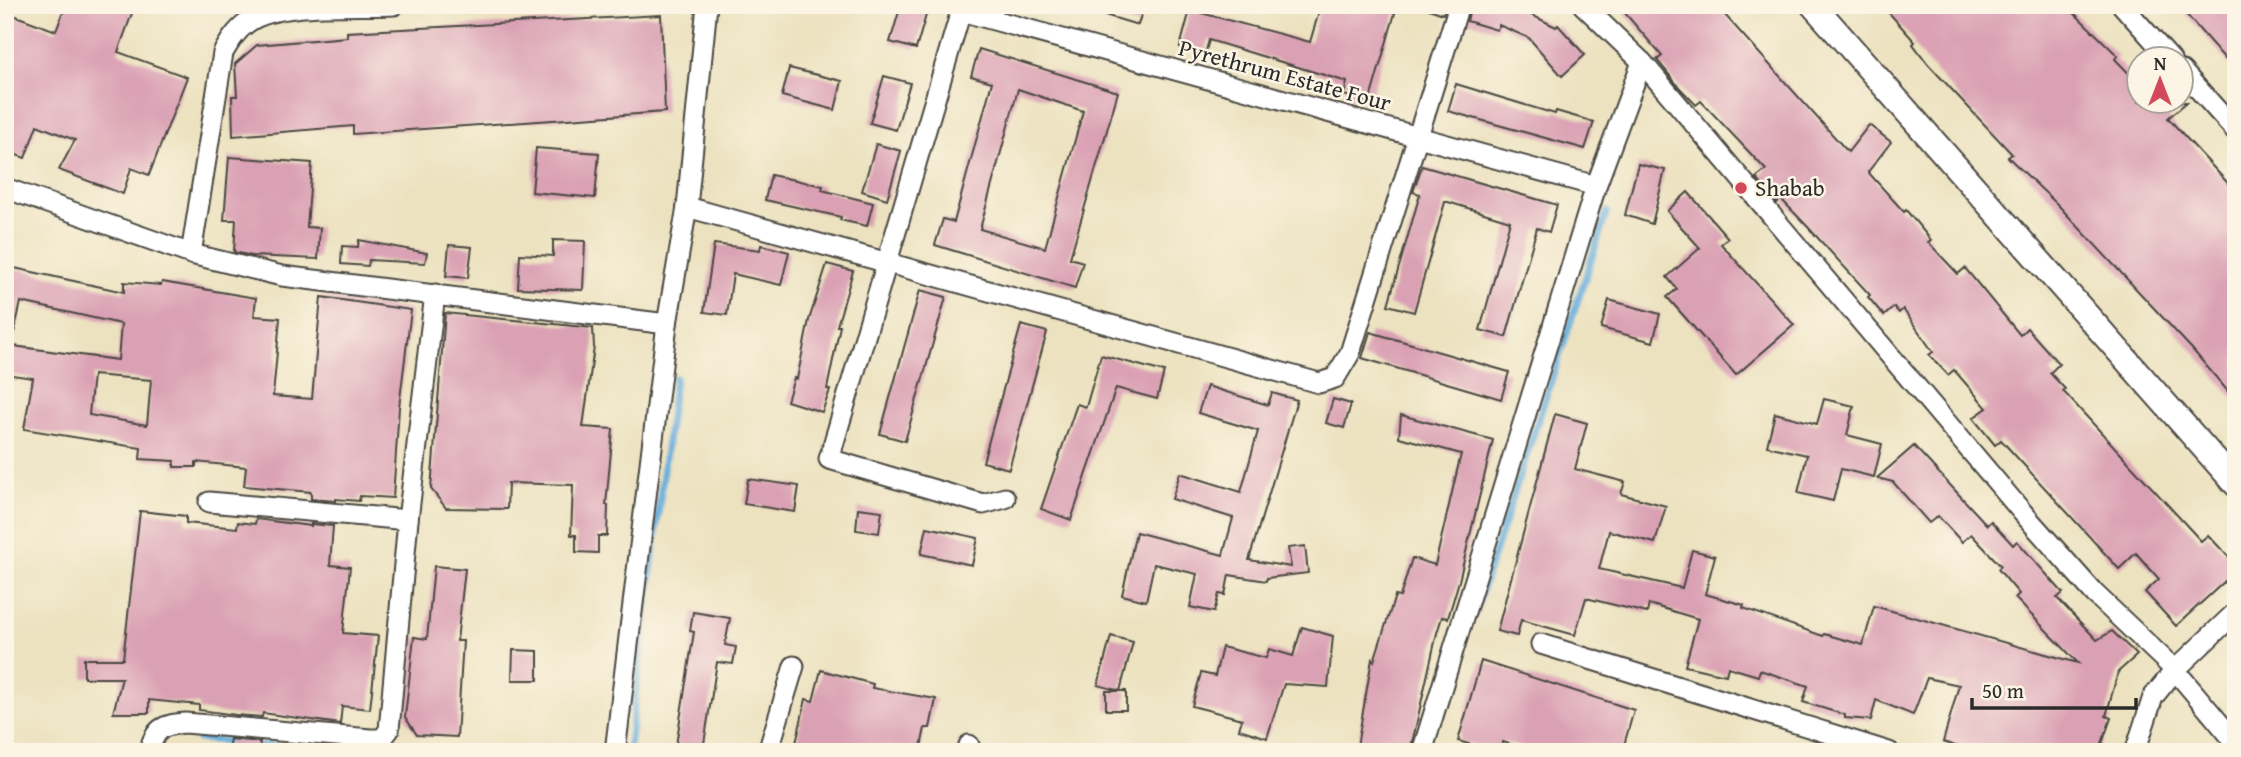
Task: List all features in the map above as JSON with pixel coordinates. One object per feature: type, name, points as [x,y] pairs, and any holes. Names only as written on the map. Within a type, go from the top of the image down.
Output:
[{"type":"street","points":[[191,254],[223,53],[232,38],[248,21],[277,11],[394,5]]},
{"type":"street","points":[[615,752],[667,324],[687,207],[707,5]]},
{"type":"street","points":[[687,207],[1319,383],[1335,378],[1350,353],[1459,5]]},
{"type":"street","points":[[1583,5],[1642,62],[2023,513],[2095,594],[2175,670],[2236,743]]},
{"type":"street","points":[[1813,5],[2236,484]]},
{"type":"street","points":[[2122,5],[2159,46]]},
{"type":"street","name":"Pyrethrum Estate Four","points":[[1005,498],[983,504],[829,459],[962,8],[1597,186]]},
{"type":"street","points":[[1422,752],[1597,186],[1642,62]]},
{"type":"street","points":[[2196,87],[2236,131]]},
{"type":"street","points":[[5,188],[191,254],[282,276],[667,324]]},
{"type":"street","points":[[149,752],[154,732],[163,725],[186,723],[382,739],[389,730],[408,520],[435,294]]},
{"type":"street","points":[[209,502],[408,520]]},
{"type":"street","points":[[2135,752],[2153,697],[2175,670],[2236,612]]},
{"type":"street","points":[[1541,645],[1889,752]]},
{"type":"street","points":[[768,752],[794,666]]},
{"type":"building","points":[[66,5],[135,5],[118,52],[187,77],[149,175],[131,168],[123,194],[59,170],[75,140],[37,125],[25,158],[5,151],[5,12],[56,31]]},
{"type":"building","points":[[901,5],[929,5],[916,49],[890,42]]},
{"type":"building","points":[[1089,5],[1144,5],[1138,25],[1088,10]]},
{"type":"building","points":[[1321,5],[1365,5],[1395,13],[1369,103],[1344,95],[1347,82],[1209,40],[1205,54],[1180,47],[1190,10],[1310,42]]},
{"type":"building","points":[[1430,5],[1446,5],[1443,14],[1429,9]]},
{"type":"building","points":[[1471,5],[1511,5],[1556,27],[1558,25],[1585,55],[1562,76],[1529,38],[1499,25],[1497,30],[1467,21]]},
{"type":"building","points":[[1618,5],[1716,5],[1848,152],[1869,125],[1891,142],[1868,172],[1904,212],[1906,210],[1931,240],[1928,242],[1958,274],[1965,268],[2020,335],[2027,328],[2059,364],[2050,373],[2065,389],[2063,391],[2201,541],[2208,535],[2236,565],[2236,571],[2176,626],[2145,592],[2159,579],[2136,553],[2119,569],[2001,440],[1995,445],[1973,418],[1987,408],[1954,370],[1948,375],[1929,355],[1933,352],[1903,309],[1899,313],[1894,307],[1884,316],[1868,297],[1870,295],[1806,225],[1781,199],[1777,203],[1756,178],[1766,170],[1701,101],[1696,105],[1679,87],[1657,60],[1662,56]]},
{"type":"building","points":[[1882,5],[2066,5],[2118,56],[2115,59],[2126,70],[2126,116],[2170,116],[2168,118],[2236,192],[2236,401],[2192,349],[2058,205],[2008,157],[2012,154],[1928,64],[1913,44],[1915,42]]},
{"type":"building","points":[[2178,5],[2236,5],[2236,69],[2226,60]]},
{"type":"building","points":[[661,15],[665,112],[353,134],[353,126],[233,136],[232,96],[237,96],[235,64],[257,45],[347,37],[347,32]]},
{"type":"building","points":[[979,49],[1118,92],[1070,258],[1083,262],[1075,288],[935,245],[943,219],[954,222],[992,82],[971,76]],"holes":[[[1018,89],[1083,111],[1045,248],[980,229]]]},
{"type":"building","points":[[789,68],[842,81],[835,110],[782,96]]},
{"type":"building","points":[[884,76],[910,83],[896,130],[870,123]]},
{"type":"building","points":[[1456,84],[1555,114],[1556,111],[1594,122],[1585,149],[1448,111]]},
{"type":"building","points":[[876,144],[901,151],[887,199],[862,191]]},
{"type":"building","points":[[536,148],[599,153],[595,198],[532,192]]},
{"type":"building","points":[[229,157],[312,163],[307,227],[320,228],[318,259],[252,256],[234,252],[236,220],[224,220]]},
{"type":"building","points":[[1638,164],[1665,170],[1652,224],[1625,215]]},
{"type":"building","points":[[1422,166],[1557,205],[1549,232],[1537,228],[1506,337],[1480,330],[1510,221],[1448,202],[1445,202],[1414,312],[1388,305],[1420,194],[1413,192]]},
{"type":"building","points":[[771,175],[823,186],[822,190],[873,203],[867,226],[840,220],[841,217],[765,200]]},
{"type":"building","points":[[1688,192],[1728,238],[1721,244],[1794,325],[1736,375],[1667,297],[1677,289],[1667,277],[1700,248],[1667,211]]},
{"type":"building","points":[[359,240],[427,253],[425,263],[369,260],[368,266],[341,264],[342,246],[358,247]]},
{"type":"building","points":[[553,240],[585,241],[583,290],[518,288],[520,254],[553,256]]},
{"type":"building","points":[[714,244],[760,250],[761,245],[789,252],[781,285],[733,274],[727,315],[704,312]]},
{"type":"building","points":[[449,245],[472,247],[468,278],[446,276]]},
{"type":"building","points":[[827,264],[853,271],[837,326],[840,326],[827,389],[830,390],[822,412],[787,401],[794,378],[797,379],[809,320]]},
{"type":"building","points":[[5,266],[124,292],[124,282],[161,285],[162,282],[256,298],[254,316],[280,318],[273,396],[312,399],[321,297],[411,310],[399,407],[393,498],[360,496],[359,501],[311,499],[311,492],[244,486],[246,467],[196,462],[196,467],[174,467],[174,461],[140,459],[141,448],[24,429],[33,378],[5,374],[5,345],[118,360],[121,324],[21,302],[13,338],[5,337]],"holes":[[[93,375],[151,380],[147,425],[89,415]]]},
{"type":"building","points":[[920,290],[946,297],[905,441],[880,434]]},
{"type":"building","points":[[1609,300],[1660,314],[1653,342],[1601,328]]},
{"type":"building","points":[[445,313],[593,328],[594,347],[583,427],[613,429],[606,505],[607,536],[598,536],[598,553],[576,552],[576,535],[571,535],[573,485],[508,483],[507,509],[446,508],[431,489]]},
{"type":"building","points":[[1021,325],[1047,332],[1009,469],[983,462]]},
{"type":"building","points":[[1370,332],[1509,372],[1501,399],[1362,358]]},
{"type":"building","points":[[1101,355],[1164,372],[1157,399],[1116,388],[1071,520],[1041,509],[1077,404],[1086,407]]},
{"type":"building","points":[[1207,386],[1268,405],[1272,393],[1297,400],[1249,560],[1291,567],[1288,548],[1305,546],[1308,573],[1267,578],[1266,581],[1229,575],[1225,595],[1219,594],[1214,612],[1190,607],[1197,574],[1154,564],[1146,601],[1122,595],[1136,532],[1223,555],[1233,518],[1172,499],[1180,473],[1241,492],[1258,431],[1198,413]]},
{"type":"building","points":[[1333,399],[1351,404],[1344,428],[1326,423]]},
{"type":"building","points":[[1824,399],[1854,406],[1847,435],[1882,444],[1874,477],[1841,469],[1833,501],[1798,493],[1807,455],[1767,446],[1775,413],[1817,424]]},
{"type":"building","points":[[1555,414],[1587,423],[1575,469],[1625,482],[1621,494],[1666,506],[1655,543],[1609,531],[1599,569],[1682,588],[1692,550],[1715,556],[1705,594],[1744,605],[1743,608],[1823,636],[1824,634],[1863,645],[1874,606],[2078,663],[2015,598],[2019,594],[1998,569],[2001,566],[1971,534],[1962,542],[1938,516],[1929,523],[1893,482],[1877,478],[1914,446],[1987,525],[1991,521],[2013,545],[2017,541],[2063,593],[2057,598],[2097,640],[2112,631],[2137,655],[2118,672],[2106,716],[2111,718],[2099,752],[1974,752],[1943,742],[1959,685],[1927,678],[1913,715],[1876,700],[1871,720],[1845,718],[1845,715],[1803,702],[1808,686],[1760,670],[1758,676],[1728,667],[1726,675],[1685,666],[1698,619],[1649,604],[1647,613],[1586,598],[1575,635],[1521,620],[1517,636],[1497,631]]},
{"type":"building","points":[[1401,415],[1493,440],[1459,581],[1448,618],[1442,617],[1437,633],[1410,752],[1356,752],[1372,659],[1374,661],[1395,596],[1400,597],[1412,558],[1435,565],[1461,454],[1399,437]]},
{"type":"building","points":[[748,479],[799,486],[795,512],[744,504]]},
{"type":"building","points":[[858,508],[882,511],[879,533],[856,530]]},
{"type":"building","points":[[140,511],[186,516],[186,523],[237,528],[238,522],[255,524],[256,519],[333,526],[330,565],[350,567],[343,633],[378,636],[370,709],[342,706],[340,724],[263,713],[262,717],[236,715],[199,710],[199,705],[149,700],[149,713],[113,713],[122,678],[84,678],[84,659],[123,659]]},
{"type":"building","points":[[927,527],[978,538],[972,565],[921,554]]},
{"type":"building","points":[[434,566],[465,569],[457,641],[463,641],[457,737],[417,735],[405,717],[414,637],[427,639]]},
{"type":"building","points":[[693,612],[730,618],[725,645],[736,647],[733,664],[717,662],[703,750],[676,745],[694,632],[690,631]]},
{"type":"building","points":[[1302,627],[1333,636],[1328,687],[1284,684],[1267,738],[1239,729],[1242,719],[1192,706],[1201,673],[1215,676],[1222,647],[1266,658],[1269,649],[1293,656]]},
{"type":"building","points":[[1111,636],[1133,642],[1120,691],[1098,685]]},
{"type":"building","points":[[513,650],[538,651],[538,680],[512,680]]},
{"type":"building","points":[[1481,661],[1634,710],[1622,752],[1536,752],[1503,742],[1500,752],[1497,752],[1458,741]]},
{"type":"building","points":[[821,670],[873,684],[872,688],[936,699],[930,728],[925,728],[920,752],[794,752],[806,699],[813,701]]},
{"type":"building","points":[[1106,691],[1126,691],[1126,710],[1106,710]]},
{"type":"building","points":[[230,739],[260,742],[259,752],[227,752]]},
{"type":"building","points":[[296,745],[336,748],[336,752],[295,752]]},
{"type":"waterway","points":[[1474,614],[1607,212]]},
{"type":"waterway","points":[[629,747],[675,378]]},
{"type":"waterway","points":[[199,739],[237,742]]},
{"type":"waterway","points":[[252,744],[303,748]]},
{"type":"place","name":"Shabab","points":[[1741,188]]}]
